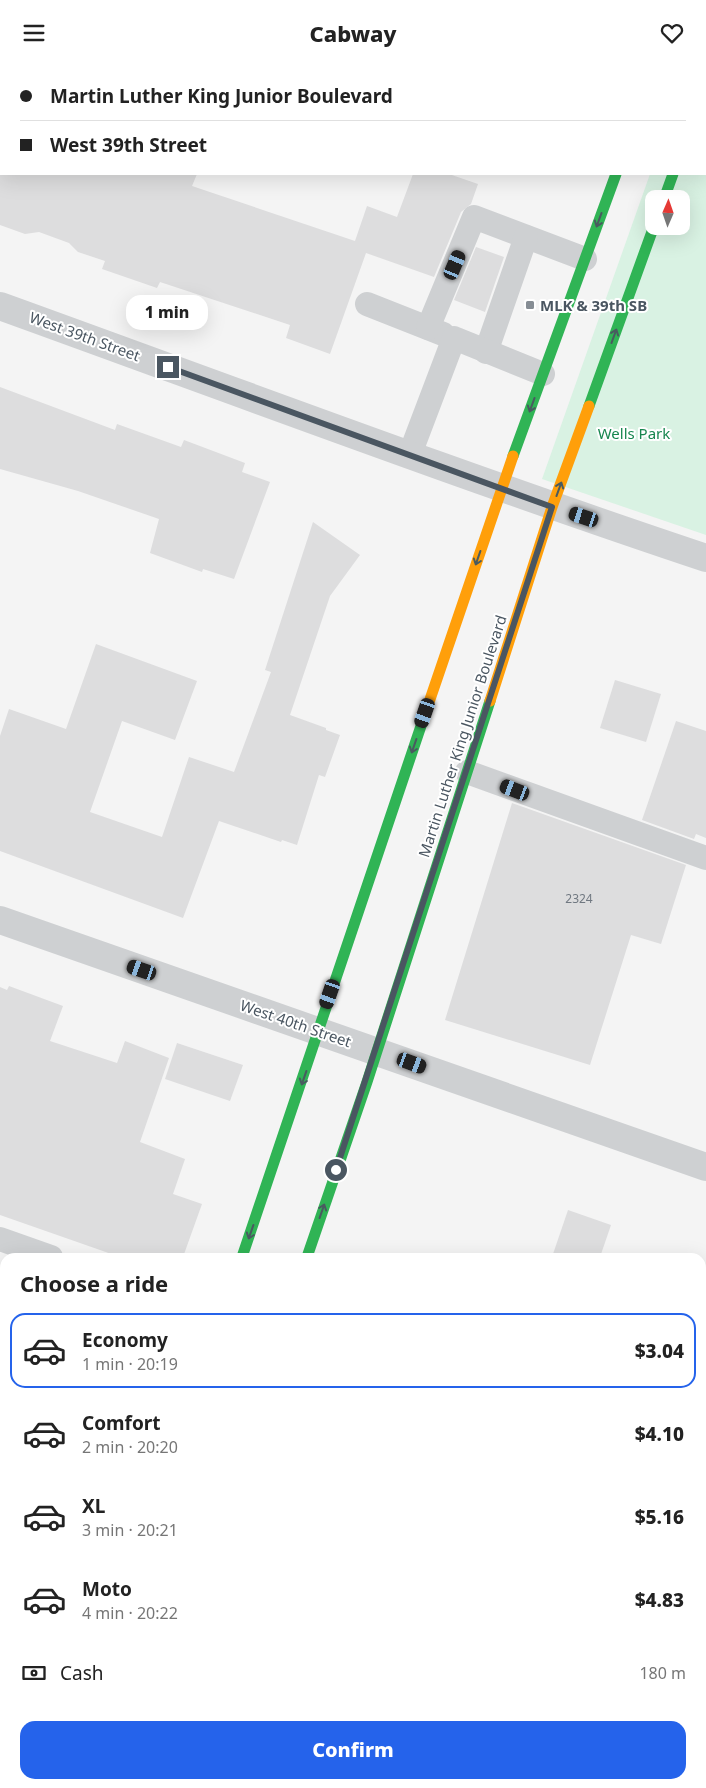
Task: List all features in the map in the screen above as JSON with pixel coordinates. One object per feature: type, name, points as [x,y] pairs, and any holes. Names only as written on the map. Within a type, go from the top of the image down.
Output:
[{"type":"main road","points":[[243,1253],[501,489],[616,175]]},
{"type":"main road","points":[[667,190],[673,175]]},
{"type":"main road","name":"Martin Luther King Junior Boulevard","points":[[308,1253],[376,1051],[552,507],[651,235]]},
{"type":"street","name":"West 39th Street","points":[[0,306],[410,454],[501,489],[706,558]]},
{"type":"street","name":"West 40th Street","points":[[0,920],[706,1167]]},
{"type":"lane","points":[[428,328],[474,217],[585,259]]},
{"type":"lane","points":[[486,352],[526,237]]},
{"type":"lane","points":[[368,304],[543,374]]},
{"type":"lane","points":[[410,454],[454,338]]},
{"type":"lane","points":[[467,772],[706,858]]},
{"type":"lane","points":[[0,1239],[40,1253]]},
{"type":"green space","name":"Wells Park","points":[[650,175],[706,175],[706,535],[542,479]]},
{"type":"building","points":[[0,175],[197,175],[192,186],[355,241],[367,206],[397,217],[413,175],[452,175],[478,184],[471,204],[461,212],[434,277],[366,253],[330,354],[286,338],[290,325],[160,282],[157,288],[102,269],[105,261],[78,252],[69,243],[39,232],[25,234],[0,225]]},
{"type":"building","points":[[476,247],[504,257],[485,312],[454,300]]},
{"type":"building","points":[[0,387],[115,430],[117,424],[181,447],[184,440],[245,463],[242,472],[270,482],[234,579],[203,569],[202,572],[150,553],[159,519],[78,491],[0,469]]},
{"type":"building","points":[[313,522],[360,555],[330,596],[290,715],[340,735],[325,777],[319,775],[297,845],[282,840],[281,842],[219,821],[183,918],[0,851],[0,736],[9,709],[66,729],[96,644],[197,681],[175,740],[122,721],[90,812],[162,837],[189,757],[234,772],[271,672],[265,670]]},
{"type":"building","points":[[615,680],[661,694],[646,742],[600,728]]},
{"type":"building","points":[[676,721],[706,731],[706,838],[696,834],[694,839],[642,820]]},
{"type":"building","points":[[512,803],[686,865],[661,944],[631,935],[590,1065],[445,1020]]},
{"type":"building","points":[[9,986],[63,1006],[50,1041],[117,1063],[125,1041],[169,1058],[140,1142],[185,1159],[173,1194],[202,1204],[184,1253],[109,1253],[0,1215],[0,987],[7,990]]},
{"type":"building","points":[[177,1043],[243,1065],[230,1101],[165,1079]]},
{"type":"building","points":[[568,1210],[611,1225],[601,1253],[553,1253]]},
{"type":"traffic: fast","points":[[513,456],[616,175]]},
{"type":"traffic: fast","points":[[667,190],[673,175]]},
{"type":"traffic: fast","points":[[589,406],[651,235]]},
{"type":"traffic: fast","points":[[308,1253],[367,1082],[490,701]]},
{"type":"traffic: fast","points":[[243,1253],[424,717]]},
{"type":"traffic: slow","points":[[490,701],[552,507],[589,406]]},
{"type":"traffic: slow","points":[[424,717],[513,456]]},
{"type":"place","name":"MLK & 39th SB","points":[[530,305]]},
{"type":"route","points":[[168,367],[552,507],[336,1170]]}]
